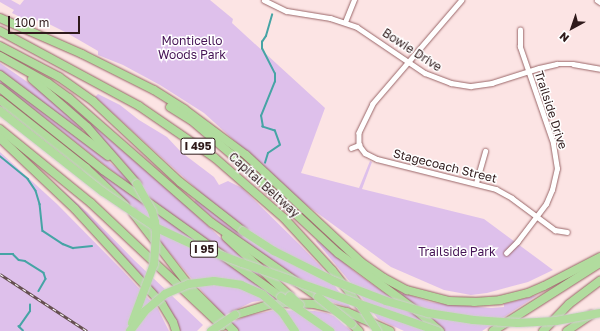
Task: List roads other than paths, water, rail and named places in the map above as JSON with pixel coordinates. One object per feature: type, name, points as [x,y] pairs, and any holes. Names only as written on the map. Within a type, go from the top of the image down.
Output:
[{"type":"highway","points":[[0,18],[82,54],[154,90],[215,130],[246,155],[361,262],[384,278],[407,290],[449,301],[474,302],[500,300],[528,293],[600,257]]},
{"type":"highway","name":"Capital Beltway","points":[[0,32],[129,100],[215,158],[284,218],[332,270],[361,306],[377,331]]},
{"type":"highway","points":[[0,46],[59,77],[93,101],[197,197],[243,231],[286,258],[345,286],[403,306],[447,316],[502,322],[556,321],[600,313]]},
{"type":"highway","points":[[82,54],[151,94],[191,120],[231,154],[338,253],[399,298],[438,331]]},
{"type":"highway","points":[[0,57],[34,80],[68,109],[103,145],[137,184],[148,202],[155,222],[156,247],[149,278],[130,331]]},
{"type":"highway","points":[[0,57],[48,83],[69,98],[212,223],[240,252],[331,331]]},
{"type":"highway","points":[[0,75],[112,159],[137,184]]},
{"type":"highway","points":[[0,88],[103,170],[331,331]]},
{"type":"highway","points":[[0,100],[107,186],[139,220],[191,288],[234,331]]},
{"type":"highway","name":"I 95","points":[[0,111],[103,192],[157,228],[196,246],[242,263],[438,331]]},
{"type":"highway","points":[[0,128],[91,203],[226,331]]},
{"type":"highway","points":[[0,138],[74,209],[162,304],[173,322],[176,331]]},
{"type":"highway","points":[[212,223],[318,297],[359,331]]},
{"type":"highway","points":[[493,331],[600,263]]},
{"type":"highway","points":[[130,331],[145,310],[165,294],[189,284],[214,281],[241,285],[263,295],[282,312],[295,331]]},
{"type":"highway","points":[[543,331],[569,304],[600,281]]},
{"type":"highway","points":[[211,331],[235,315],[267,305],[282,303],[314,304],[347,312],[390,331]]},
{"type":"highway","points":[[567,331],[600,309]]},
{"type":"highway","points":[[209,314],[218,331]]},
{"type":"street","name":"Bowie Drive","points":[[264,0],[277,7],[297,14],[345,22],[367,32],[437,79],[465,86],[492,84],[548,65],[565,63],[600,69]]},
{"type":"street","points":[[345,22],[354,0]]},
{"type":"street","points":[[352,148],[359,145],[359,133],[368,112],[378,97],[462,0]]},
{"type":"street","name":"Trailside Drive","points":[[506,253],[517,242],[546,204],[556,176],[557,162],[553,143],[520,47],[520,30]]},
{"type":"street","name":"Stagecoach Street","points":[[359,145],[365,153],[377,159],[476,183],[501,192],[555,230],[567,232]]},
{"type":"street","points":[[476,183],[485,151]]},
{"type":"waterway","points":[[265,163],[268,153],[280,145],[275,131],[263,127],[261,116],[275,82],[275,74],[262,49],[262,42],[266,36],[272,15]]},
{"type":"waterway","points":[[0,156],[28,179],[36,191],[40,204],[43,231],[63,244],[73,248],[92,246]]},
{"type":"waterway","points":[[0,254],[13,254],[19,260],[25,261],[44,273],[46,279],[39,291]]},
{"type":"waterway","points":[[23,331],[19,327],[30,311],[30,305]]},
{"type":"railway","points":[[0,274],[87,331]]},
{"type":"park label","name":"Monticello Woods Park","points":[[192,48]]},
{"type":"park label","name":"Trailside Park","points":[[457,252]]}]
